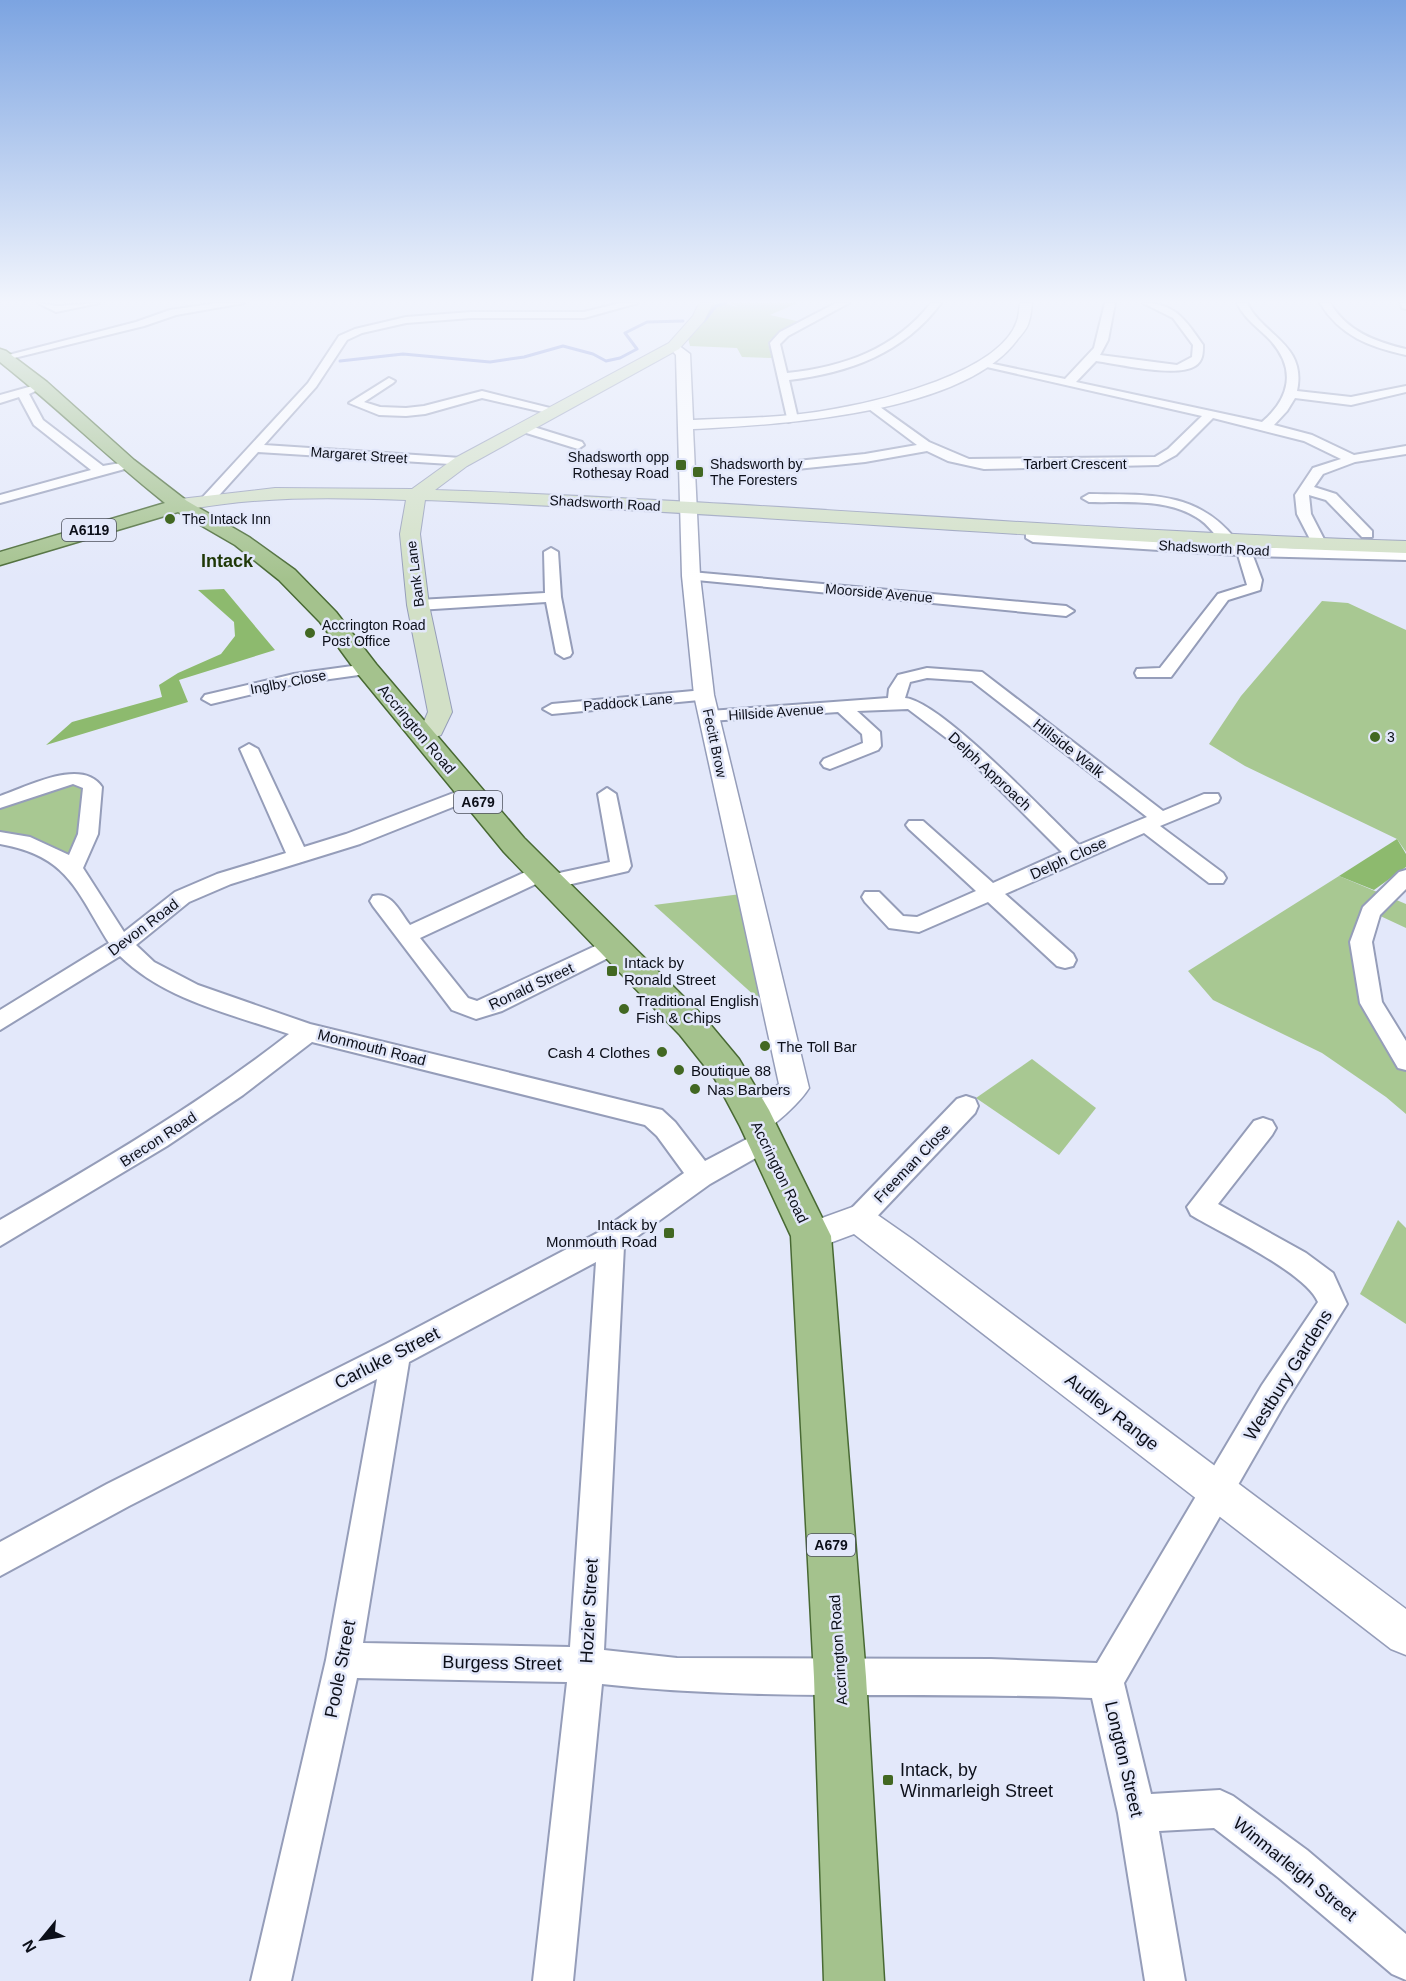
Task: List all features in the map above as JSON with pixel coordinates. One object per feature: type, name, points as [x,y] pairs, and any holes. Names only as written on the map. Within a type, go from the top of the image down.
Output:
[{"type":"main road","name":"Accrington Road","points":[[51,395],[127,464],[180,505],[242,541],[287,575],[328,617],[367,669],[422,735],[546,878],[692,1026],[726,1069],[760,1131],[811,1236],[840,1677],[854,1981]]},
{"type":"main road","points":[[417,494],[461,462],[584,395]]},
{"type":"main road","name":"Shadsworth Road","points":[[180,505],[208,499],[293,491],[417,494],[1031,527],[1099,535],[1239,545],[1406,547]]},
{"type":"main road","name":"Bank Lane","points":[[417,494],[410,534],[418,605],[440,712],[432,730],[422,735]]},
{"type":"main road","name":"A6119","points":[[0,559],[180,505]]},
{"type":"street","points":[[24,395],[38,422],[101,471]]},
{"type":"street","points":[[208,499],[257,448],[302,395]]},
{"type":"street","points":[[367,395],[355,403],[379,411],[406,412],[425,410],[477,395]]},
{"type":"street","points":[[488,395],[556,411]]},
{"type":"street","name":"Fecitt Brow","points":[[686,395],[691,576],[707,705],[794,1088],[760,1131]]},
{"type":"street","points":[[786,395],[792,419]]},
{"type":"street","points":[[688,425],[792,419],[873,406],[910,395]]},
{"type":"street","points":[[1121,395],[1209,416],[1265,426],[1308,438],[1352,459]]},
{"type":"street","points":[[1265,426],[1285,407],[1289,395]]},
{"type":"street","points":[[1302,395],[1351,401],[1376,395]]},
{"type":"street","name":"Tarbert Crescent","points":[[873,406],[927,447],[948,459],[972,464],[1150,463],[1173,452],[1209,416]]},
{"type":"street","points":[[524,428],[578,445]]},
{"type":"street","points":[[797,465],[865,458],[927,447]]},
{"type":"street","name":"Margaret Street","points":[[257,448],[461,462]]},
{"type":"street","points":[[1320,545],[1304,514],[1302,495],[1318,471],[1352,459],[1406,450]]},
{"type":"street","points":[[0,499],[127,464]]},
{"type":"street","points":[[1305,488],[1331,497],[1341,510],[1367,534]]},
{"type":"street","points":[[1089,498],[1184,504],[1221,527],[1239,545],[1255,572],[1255,588],[1223,597],[1165,673],[1143,673]]},
{"type":"street","name":"Shadsworth Road","points":[[1239,545],[1406,556]]},
{"type":"street","points":[[551,552],[553,597],[564,654]]},
{"type":"street","name":"Moorside Avenue","points":[[691,576],[1066,611]]},
{"type":"street","points":[[418,605],[553,597]]},
{"type":"street","name":"Inglby Close","points":[[211,699],[294,679],[367,669]]},
{"type":"street","name":"Hillside Walk","points":[[896,703],[898,689],[903,679],[927,673],[976,676],[1153,822]]},
{"type":"street","name":"Hillside Avenue","points":[[707,705],[843,708],[896,703]]},
{"type":"street","name":"Delph Approach","points":[[896,703],[912,704],[958,739],[1076,854]]},
{"type":"street","name":"Paddock Lane","points":[[552,709],[707,705]]},
{"type":"street","name":"Hillside Avenue","points":[[830,763],[872,746],[871,732],[843,708]]},
{"type":"street","points":[[249,749],[297,855]]},
{"type":"street","points":[[0,802],[72,778],[86,780],[93,787],[88,834],[73,868]]},
{"type":"street","name":"Devon Road","points":[[0,1021],[122,945],[182,897],[224,879],[352,838],[471,793]]},
{"type":"street","points":[[407,935],[546,878],[621,866],[607,794]]},
{"type":"street","name":"Delph Close","points":[[872,897],[897,923],[919,925],[1076,854],[1211,798]]},
{"type":"street","points":[[1153,822],[1216,878]]},
{"type":"street","points":[[916,825],[1065,960]]},
{"type":"street","name":"Monmouth Road","points":[[0,838],[23,842],[57,856],[73,868],[122,945],[146,968],[190,991],[308,1032],[652,1117],[666,1130],[701,1176]]},
{"type":"street","points":[[1406,877],[1370,912],[1361,942],[1371,1003],[1406,1061]]},
{"type":"street","name":"Ronald Street","points":[[380,901],[460,1004],[476,1010],[494,1005],[614,946]]},
{"type":"street","name":"Brecon Road","points":[[0,1234],[139,1153],[257,1074],[308,1032]]},
{"type":"street","name":"Freeman Close","points":[[858,1219],[966,1106]]},
{"type":"street","name":"Westbury Gardens","points":[[1216,1492],[1273,1395],[1333,1304],[1323,1282],[1296,1262],[1200,1207],[1263,1128]]},
{"type":"street","name":"Carluke Street","points":[[0,1560],[118,1495],[396,1354],[610,1240],[760,1131]]},
{"type":"street","points":[[811,1236],[858,1219]]},
{"type":"street","name":"Audley Range","points":[[858,1219],[1406,1634]]},
{"type":"street","name":"Hozier Street","points":[[553,1981],[586,1665],[610,1240]]},
{"type":"street","name":"Poole Street","points":[[271,1981],[343,1660],[396,1354]]},
{"type":"street","name":"Longton Street","points":[[1165,1981],[1137,1813],[1106,1681],[1216,1492]]},
{"type":"street","name":"Burgess Street","points":[[343,1660],[586,1665],[677,1675],[840,1677]]},
{"type":"street","points":[[840,1677],[991,1676],[1106,1681]]},
{"type":"street","name":"Winmarleigh Street","points":[[1137,1813],[1220,1809],[1293,1864],[1406,1960]]},
{"type":"green space","points":[[224,589],[275,650],[179,680],[188,702],[46,745],[72,722],[162,697],[159,685],[178,673],[221,654],[235,636],[234,622],[198,590]]},
{"type":"green space","points":[[1322,601],[1348,603],[1406,630],[1406,852],[1397,839],[1245,766],[1209,744],[1241,696]]},
{"type":"green space","points":[[72,778],[93,787],[73,868],[0,838],[0,802]]},
{"type":"green space","points":[[1397,839],[1406,854],[1406,867],[1374,890],[1339,876]]},
{"type":"green space","points":[[1339,876],[1406,904],[1406,928],[1376,914],[1361,942],[1371,1003],[1406,1059],[1406,1114],[1386,1097],[1322,1053],[1213,1000],[1188,971]]},
{"type":"green space","points":[[749,893],[777,1016],[654,905]]},
{"type":"green space","points":[[1032,1059],[1096,1108],[1059,1155],[976,1098]]},
{"type":"green space","points":[[1398,1220],[1406,1228],[1406,1324],[1360,1294]]},
{"type":"place","name":"Shadsworth opp Rothesay Road","points":[[681,465]]},
{"type":"place","name":"Shadsworth by The Foresters","points":[[698,472]]},
{"type":"place","name":"The Intack Inn","points":[[170,519]]},
{"type":"place","name":"Accrington Road Post Office","points":[[310,633]]},
{"type":"place","name":"3","points":[[1375,737]]},
{"type":"place","name":"Intack by Ronald Street","points":[[612,971]]},
{"type":"place","name":"Traditional English Fish & Chips","points":[[624,1009]]},
{"type":"place","name":"The Toll Bar","points":[[765,1046]]},
{"type":"place","name":"Cash 4 Clothes","points":[[662,1052]]},
{"type":"place","name":"Boutique 88","points":[[679,1070]]},
{"type":"place","name":"Nas Barbers","points":[[695,1089]]},
{"type":"place","name":"Intack by Monmouth Road","points":[[669,1233]]},
{"type":"place","name":"Intack, by Winmarleigh Street","points":[[888,1780]]},
{"type":"district","name":"Intack","points":[[227,561]]}]
